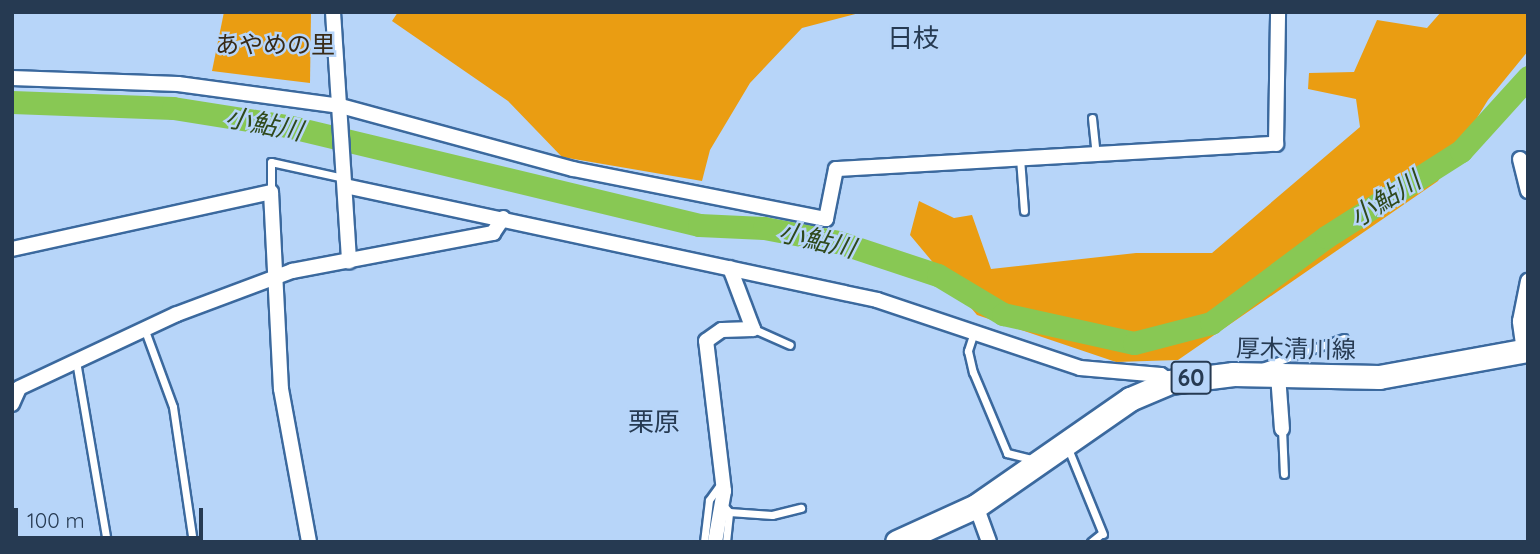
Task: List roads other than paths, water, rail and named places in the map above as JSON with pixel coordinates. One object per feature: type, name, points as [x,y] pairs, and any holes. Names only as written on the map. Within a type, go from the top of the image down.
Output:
[{"type":"main road","name":"厚木清川線","points":[[904,540],[976,506],[1043,464],[1130,398],[1170,382],[1267,375],[1425,372],[1526,350]]},
{"type":"street","points":[[333,12],[349,261]]},
{"type":"street","points":[[12,78],[178,84],[341,107],[573,169],[827,219],[836,169],[1276,144],[1278,12]]},
{"type":"street","points":[[1520,159],[1528,191]]},
{"type":"street","points":[[345,179],[503,218],[877,300],[1080,368],[1161,375],[1170,382]]},
{"type":"street","points":[[12,248],[271,192],[272,280],[281,389],[309,542]]},
{"type":"street","points":[[12,404],[16,388],[144,328],[272,280],[349,261],[493,233],[503,218]]},
{"type":"street","points":[[715,542],[716,524],[726,508],[706,341],[722,330],[753,329],[730,268]]},
{"type":"street","points":[[1526,350],[1520,321],[1528,281]]},
{"type":"street","points":[[1267,375],[1282,429]]},
{"type":"street","points":[[976,506],[989,542]]},
{"type":"lane","points":[[1092,118],[1096,154]]},
{"type":"lane","points":[[1020,159],[1024,211]]},
{"type":"lane","points":[[271,192],[271,162],[345,179]]},
{"type":"lane","points":[[144,328],[173,407],[193,542]]},
{"type":"lane","points":[[753,329],[790,345]]},
{"type":"lane","points":[[974,332],[968,351],[973,372],[1007,453],[1043,464]]},
{"type":"lane","points":[[1267,375],[1256,364],[1344,338]]},
{"type":"lane","points":[[76,361],[107,542]]},
{"type":"lane","points":[[1282,429],[1284,474]]},
{"type":"lane","points":[[1067,445],[1102,533],[1091,542]]},
{"type":"lane","points":[[704,542],[709,499],[724,481]]},
{"type":"lane","points":[[726,542],[726,508],[788,512],[801,508]]},
{"type":"lane","points":[[788,512],[792,523]]},
{"type":"waterway","name":"小鮎川","points":[[12,102],[173,108],[287,126],[699,225],[764,228],[838,242],[938,275],[1003,314],[1134,343],[1211,323],[1326,237],[1461,151],[1528,77]]},
{"type":"district","name":"日枝","points":[[913,38]]},
{"type":"district","name":"栗原","points":[[654,422]]},
{"type":"park label","name":"あやめの里","points":[[275,45]]}]
